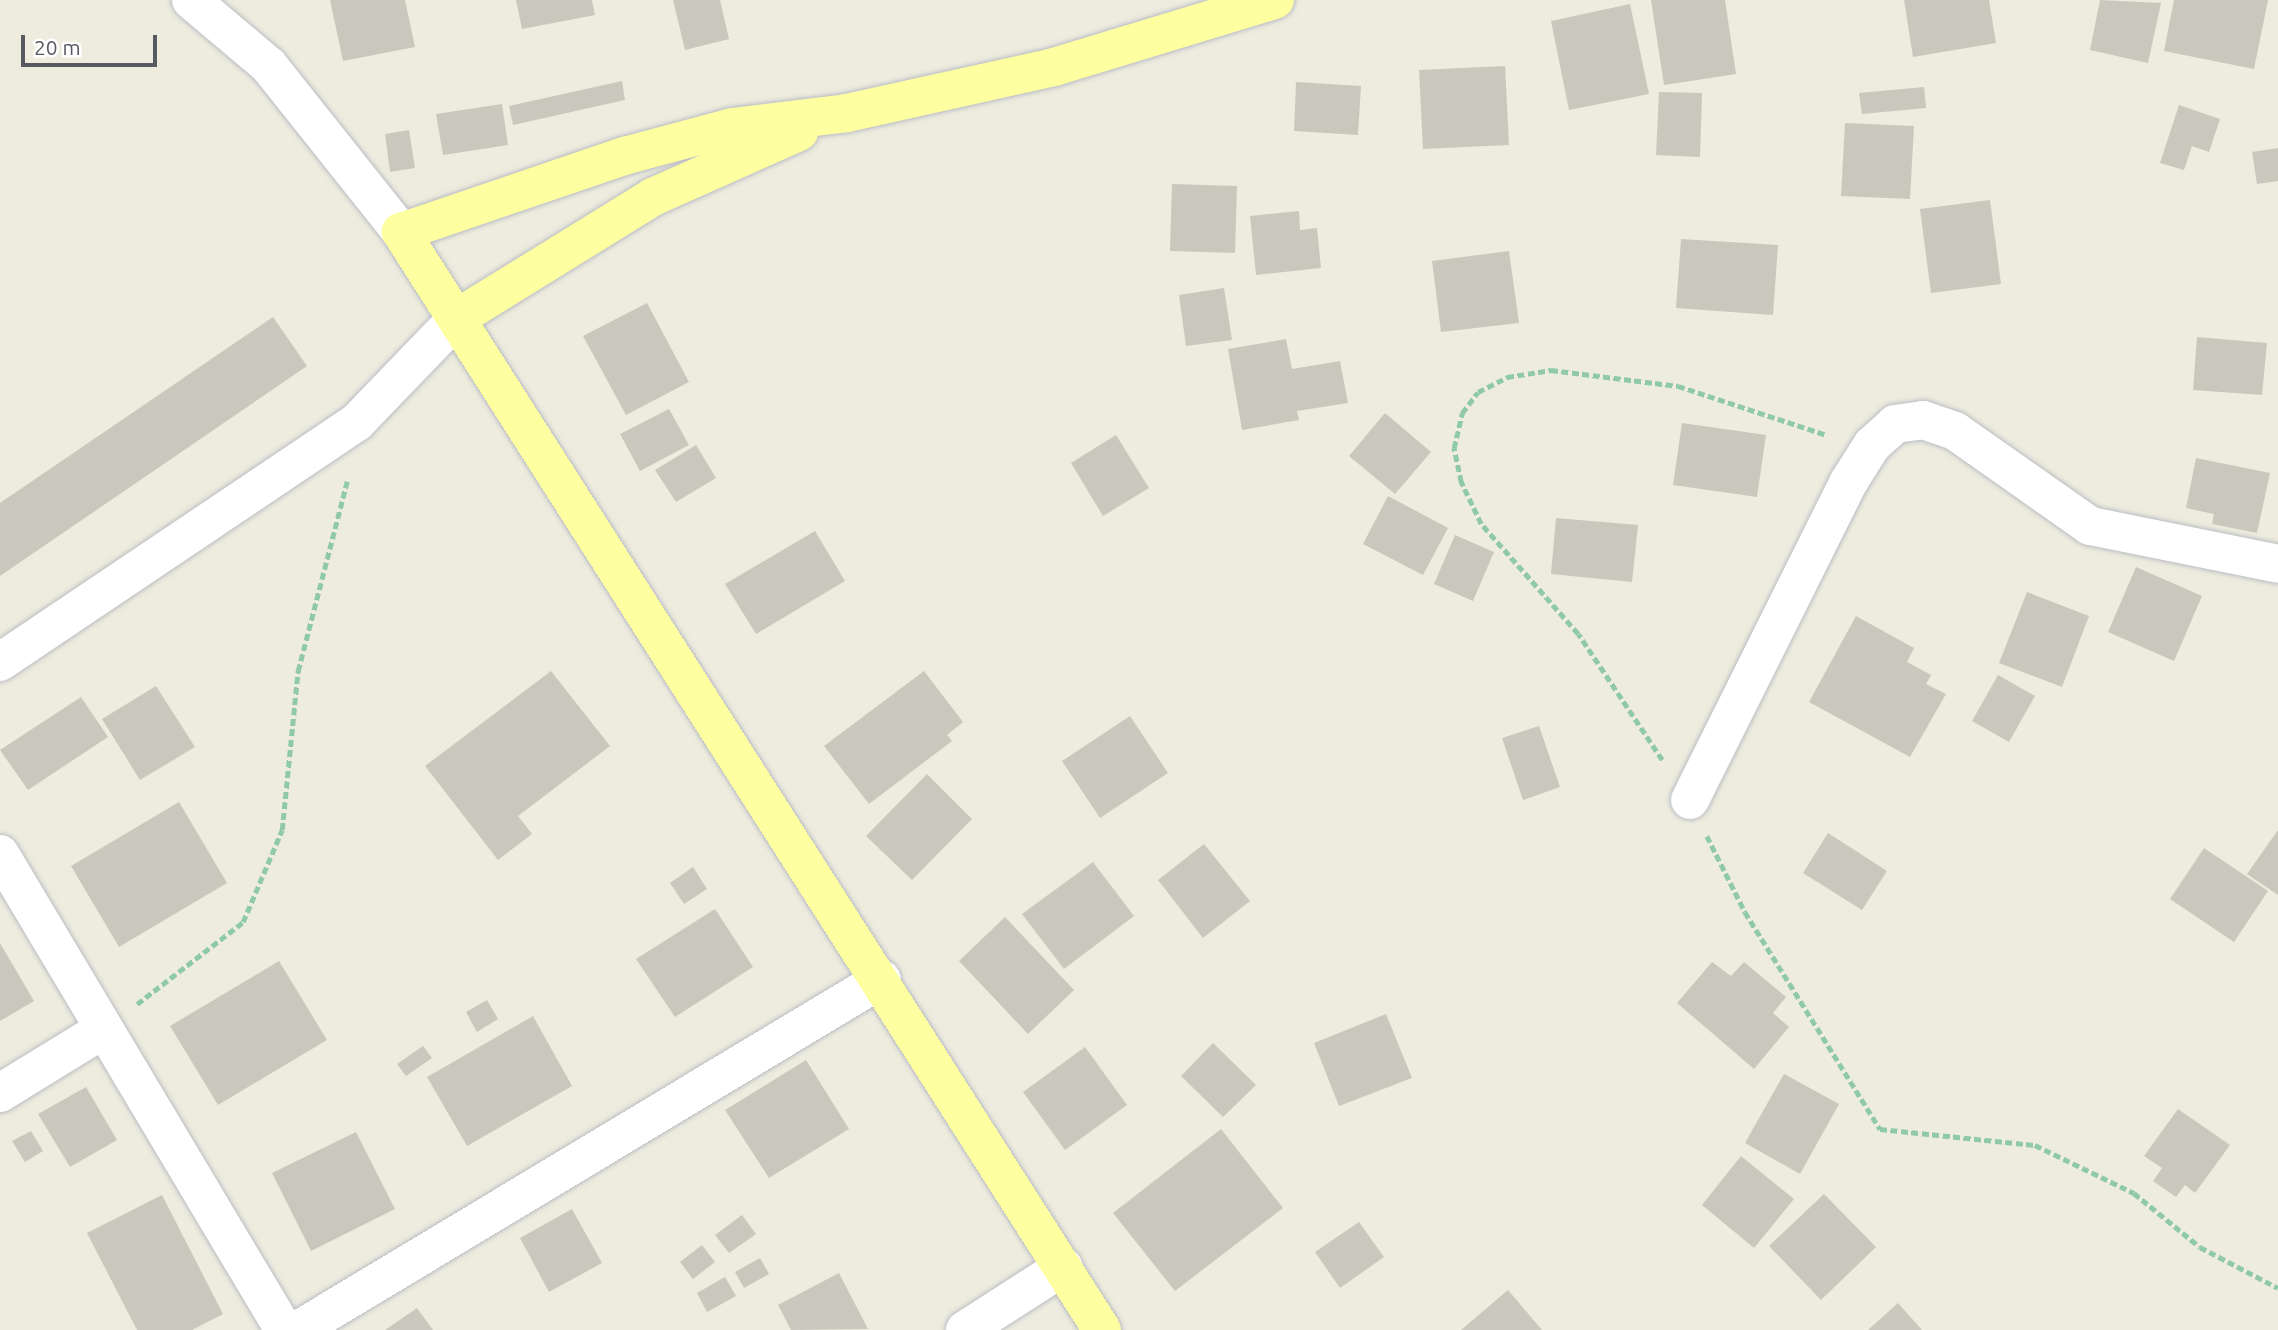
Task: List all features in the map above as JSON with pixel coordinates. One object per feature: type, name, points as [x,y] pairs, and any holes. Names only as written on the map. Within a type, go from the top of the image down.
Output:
[{"type":"main road","points":[[1102,1330],[882,979],[401,232],[636,153],[733,127],[847,113],[1054,66],[1275,0]]},
{"type":"main road","points":[[457,318],[653,197],[847,113]]},
{"type":"street","points":[[191,0],[269,66],[401,232]]},
{"type":"street","points":[[0,662],[357,422],[457,318]]},
{"type":"street","points":[[1689,800],[1872,445],[1895,424],[1923,420],[1955,431],[2090,526],[2278,564]]},
{"type":"street","points":[[0,854],[284,1330]]},
{"type":"street","points":[[298,1330],[882,979]]},
{"type":"street","points":[[0,1093],[104,1029]]},
{"type":"street","points":[[965,1330],[1063,1267]]},
{"type":"path","points":[[1872,445],[1798,429],[1678,386],[1551,370],[1507,377],[1478,392],[1462,413],[1454,448],[1461,482],[1481,524],[1578,634],[1689,800],[1745,912],[1880,1129],[2035,1144],[2134,1193],[2200,1247],[2278,1288]]},
{"type":"path","points":[[104,1029],[243,922],[282,830],[298,671],[343,509],[357,422]]},
{"type":"building","points":[[330,0],[405,0],[415,47],[343,61]]},
{"type":"building","points":[[516,0],[592,0],[595,15],[522,29]]},
{"type":"building","points":[[673,0],[720,0],[729,39],[685,50]]},
{"type":"building","points":[[1651,0],[1725,0],[1736,74],[1664,85]]},
{"type":"building","points":[[1904,0],[1989,0],[1996,43],[1913,57]]},
{"type":"building","points":[[2100,0],[2161,3],[2148,63],[2090,50]]},
{"type":"building","points":[[2174,0],[2268,0],[2254,69],[2164,51]]},
{"type":"building","points":[[1630,4],[1649,94],[1569,110],[1551,21]]},
{"type":"building","points":[[1505,66],[1509,145],[1423,149],[1419,70]]},
{"type":"building","points":[[622,81],[625,100],[513,125],[509,106]]},
{"type":"building","points":[[1296,82],[1361,86],[1358,135],[1294,131]]},
{"type":"building","points":[[1924,87],[1926,108],[1862,114],[1859,93]]},
{"type":"building","points":[[1659,92],[1702,93],[1700,157],[1656,155]]},
{"type":"building","points":[[502,104],[508,145],[443,155],[436,114]]},
{"type":"building","points":[[2179,105],[2220,119],[2209,152],[2192,146],[2184,170],[2160,163]]},
{"type":"building","points":[[1845,123],[1914,126],[1910,199],[1841,196]]},
{"type":"building","points":[[409,130],[415,168],[390,172],[385,134]]},
{"type":"building","points":[[2278,148],[2278,181],[2257,184],[2252,152]]},
{"type":"building","points":[[1172,184],[1237,186],[1235,253],[1170,251]]},
{"type":"building","points":[[1990,200],[2001,284],[1931,293],[1920,209]]},
{"type":"building","points":[[1299,211],[1300,230],[1317,228],[1321,268],[1256,275],[1250,216]]},
{"type":"building","points":[[1681,239],[1778,245],[1773,315],[1676,308]]},
{"type":"building","points":[[1509,251],[1519,323],[1441,332],[1432,261]]},
{"type":"building","points":[[1224,288],[1232,340],[1186,346],[1179,295]]},
{"type":"building","points":[[647,303],[689,382],[626,415],[583,336]]},
{"type":"building","points":[[273,317],[307,366],[0,576],[0,503]]},
{"type":"building","points":[[2197,337],[2267,343],[2262,395],[2193,390]]},
{"type":"building","points":[[1286,339],[1292,369],[1340,361],[1348,403],[1297,411],[1299,420],[1242,430],[1228,349]]},
{"type":"building","points":[[669,409],[689,445],[640,471],[620,434]]},
{"type":"building","points":[[1385,413],[1431,452],[1395,494],[1349,456]]},
{"type":"building","points":[[1682,423],[1766,435],[1757,497],[1673,485]]},
{"type":"building","points":[[1116,435],[1149,488],[1103,516],[1071,463]]},
{"type":"building","points":[[696,445],[716,478],[676,502],[655,470]]},
{"type":"building","points":[[2196,458],[2270,473],[2257,533],[2212,524],[2214,514],[2186,508]]},
{"type":"building","points":[[1388,496],[1448,528],[1423,575],[1363,544]]},
{"type":"building","points":[[1556,518],[1638,525],[1632,582],[1551,574]]},
{"type":"building","points":[[815,531],[845,581],[756,634],[725,584]]},
{"type":"building","points":[[1455,535],[1494,552],[1473,601],[1434,584]]},
{"type":"building","points":[[2136,567],[2202,596],[2174,661],[2108,632]]},
{"type":"building","points":[[2027,592],[2089,616],[2062,687],[1999,663]]},
{"type":"building","points":[[1856,616],[1914,648],[1907,662],[1931,675],[1926,684],[1946,694],[1910,757],[1809,702]]},
{"type":"building","points":[[551,671],[610,746],[518,816],[532,834],[498,860],[425,766]]},
{"type":"building","points":[[924,671],[963,722],[947,735],[952,741],[869,804],[824,746]]},
{"type":"building","points":[[1998,675],[2035,696],[2009,742],[1972,721]]},
{"type":"building","points":[[156,686],[195,747],[140,780],[102,719]]},
{"type":"building","points":[[81,697],[108,737],[28,790],[0,750]]},
{"type":"building","points":[[1130,716],[1168,773],[1100,818],[1062,761]]},
{"type":"building","points":[[1539,726],[1560,787],[1523,800],[1502,738]]},
{"type":"building","points":[[927,774],[972,819],[912,880],[866,836]]},
{"type":"building","points":[[179,802],[227,883],[119,947],[71,866]]},
{"type":"building","points":[[2278,830],[2278,895],[2247,874]]},
{"type":"building","points":[[1828,833],[1887,871],[1862,910],[1803,873]]},
{"type":"building","points":[[1204,844],[1250,901],[1203,938],[1158,880]]},
{"type":"building","points":[[2204,848],[2268,891],[2234,942],[2170,899]]},
{"type":"building","points":[[1093,862],[1134,916],[1064,969],[1022,914]]},
{"type":"building","points":[[693,867],[707,889],[684,904],[670,883]]},
{"type":"building","points":[[715,909],[753,967],[675,1017],[636,959]]},
{"type":"building","points":[[1005,917],[1074,990],[1028,1034],[959,961]]},
{"type":"building","points":[[0,943],[34,1001],[0,1021]]},
{"type":"building","points":[[279,961],[327,1040],[218,1105],[170,1026]]},
{"type":"building","points":[[1712,962],[1731,976],[1744,962],[1786,997],[1773,1013],[1789,1027],[1754,1069],[1677,1003]]},
{"type":"building","points":[[487,1000],[498,1019],[477,1032],[466,1012]]},
{"type":"building","points":[[1386,1014],[1412,1078],[1339,1106],[1314,1043]]},
{"type":"building","points":[[533,1016],[572,1086],[467,1146],[427,1077]]},
{"type":"building","points":[[1213,1043],[1256,1085],[1223,1117],[1181,1076]]},
{"type":"building","points":[[423,1046],[432,1058],[406,1076],[397,1064]]},
{"type":"building","points":[[1085,1047],[1127,1105],[1065,1150],[1023,1092]]},
{"type":"building","points":[[806,1060],[849,1129],[769,1178],[725,1110]]},
{"type":"building","points":[[1784,1074],[1839,1104],[1800,1174],[1745,1143]]},
{"type":"building","points":[[86,1087],[117,1140],[70,1167],[38,1114]]},
{"type":"building","points":[[2178,1109],[2230,1145],[2195,1193],[2185,1185],[2176,1197],[2153,1181],[2162,1168],[2144,1156]]},
{"type":"building","points":[[1221,1129],[1283,1208],[1175,1291],[1113,1213]]},
{"type":"building","points":[[31,1131],[43,1151],[25,1162],[12,1141]]},
{"type":"building","points":[[356,1132],[395,1209],[311,1251],[272,1173]]},
{"type":"building","points":[[1741,1156],[1794,1199],[1754,1248],[1702,1205]]},
{"type":"building","points":[[1824,1194],[1876,1247],[1821,1300],[1769,1246]]},
{"type":"building","points":[[162,1195],[223,1314],[192,1330],[137,1330],[87,1233]]},
{"type":"building","points":[[572,1209],[602,1263],[549,1292],[520,1238]]},
{"type":"building","points":[[742,1215],[756,1234],[729,1253],[715,1235]]},
{"type":"building","points":[[1359,1222],[1384,1257],[1340,1288],[1315,1252]]},
{"type":"building","points":[[702,1245],[715,1262],[693,1279],[680,1262]]},
{"type":"building","points":[[760,1258],[769,1274],[744,1288],[735,1272]]},
{"type":"building","points":[[839,1273],[868,1329],[791,1330],[778,1305]]},
{"type":"building","points":[[725,1277],[736,1296],[707,1312],[697,1293]]},
{"type":"building","points":[[1508,1290],[1542,1330],[1461,1330]]},
{"type":"building","points":[[1898,1303],[1922,1330],[1868,1330]]},
{"type":"building","points":[[417,1308],[433,1330],[385,1330]]}]
